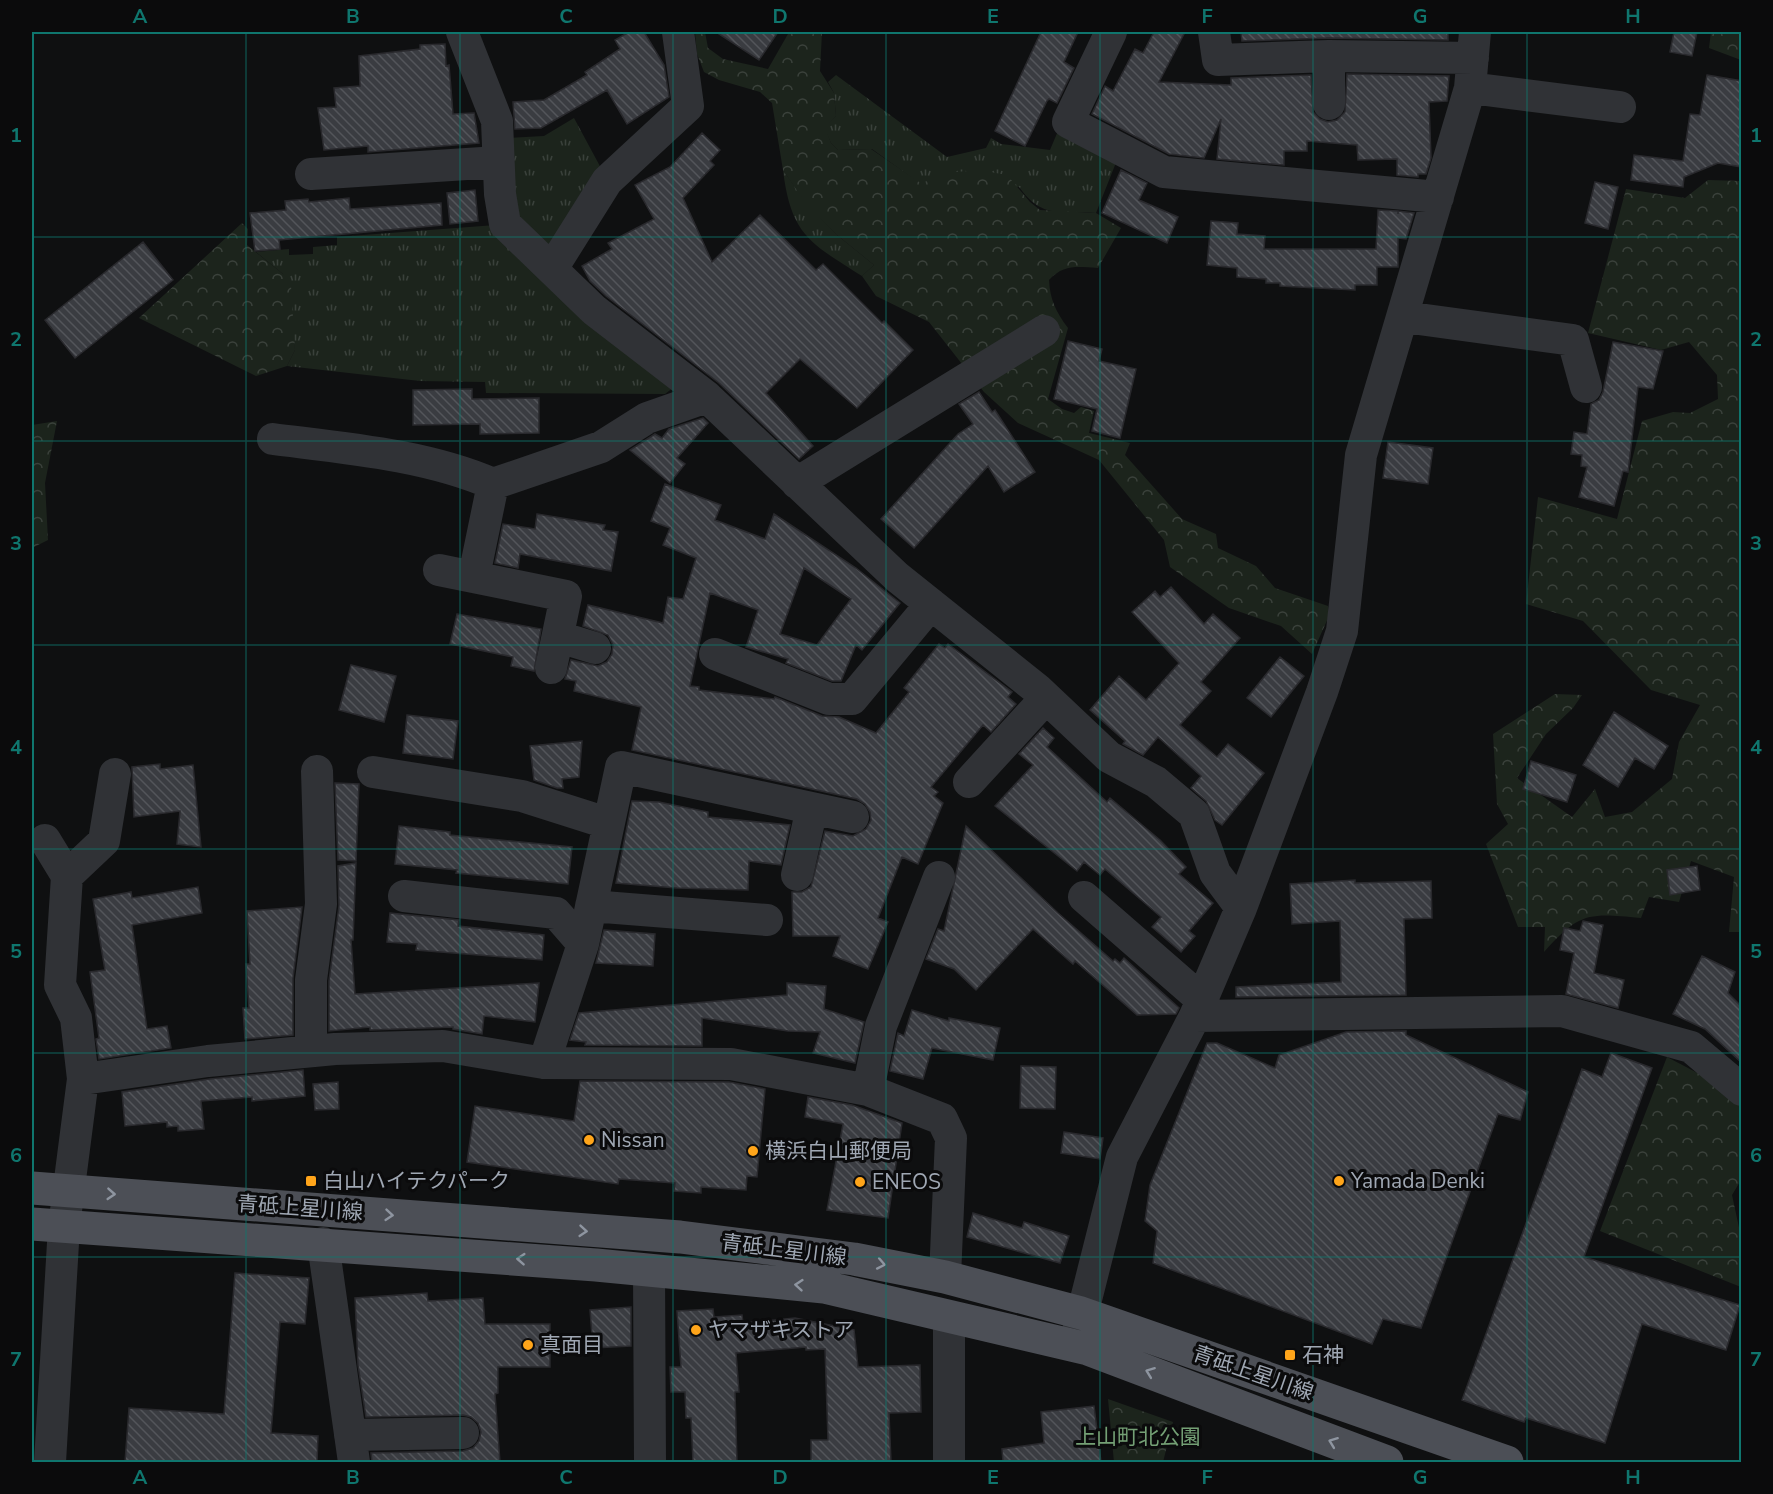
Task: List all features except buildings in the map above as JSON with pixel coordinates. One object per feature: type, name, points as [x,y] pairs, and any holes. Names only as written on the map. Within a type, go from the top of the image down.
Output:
[{"type":"main road","name":"青砥上星川線","points":[[32,1188],[680,1237],[854,1259],[945,1277],[1081,1313],[1507,1462]]},
{"type":"main road","name":"青砥上星川線","points":[[32,1224],[322,1244],[824,1287],[1075,1346],[1387,1462]]},
{"type":"street","points":[[462,32],[497,121],[500,194],[505,224],[553,267],[594,310],[706,397],[897,577],[1046,698],[1109,757],[1156,783],[1194,813],[1215,873],[1241,908]]},
{"type":"street","points":[[553,267],[607,181],[688,106],[678,32]]},
{"type":"street","points":[[1111,32],[1068,122],[1164,172],[1438,196]]},
{"type":"street","points":[[1075,1346],[1081,1313],[1122,1156],[1198,1008],[1241,908],[1322,692],[1342,631],[1361,455],[1404,317],[1470,88],[1474,45],[1329,56],[1218,60],[1214,32]]},
{"type":"street","points":[[1329,56],[1329,104]]},
{"type":"street","points":[[1470,88],[1620,107]]},
{"type":"street","points":[[311,174],[498,162]]},
{"type":"street","points":[[1404,317],[1573,340],[1586,387]]},
{"type":"street","points":[[797,483],[1044,331]]},
{"type":"street","points":[[273,440],[348,449],[464,471],[493,484],[601,447],[648,418],[706,397]]},
{"type":"street","points":[[474,576],[493,484]]},
{"type":"street","points":[[439,570],[566,596],[551,668]]},
{"type":"street","points":[[716,654],[829,699],[852,699],[931,604]]},
{"type":"street","points":[[559,638],[596,648]]},
{"type":"street","points":[[984,776],[1046,698]]},
{"type":"street","points":[[544,1063],[583,944],[607,823],[621,767],[854,817]]},
{"type":"street","points":[[311,1051],[311,980],[321,904],[317,771]]},
{"type":"street","points":[[373,772],[522,796],[607,823]]},
{"type":"street","points":[[67,876],[104,841],[116,774]]},
{"type":"street","points":[[797,875],[812,808]]},
{"type":"street","points":[[45,840],[67,876],[60,985],[76,1018],[83,1079],[67,1191],[50,1462]]},
{"type":"street","points":[[868,1090],[881,1026],[939,877]]},
{"type":"street","points":[[404,896],[556,913],[583,944]]},
{"type":"street","points":[[1084,897],[1198,1008],[1562,1011],[1691,1047],[1742,1090]]},
{"type":"street","points":[[591,906],[767,920]]},
{"type":"street","points":[[83,1079],[208,1061],[311,1051],[443,1046],[544,1063],[731,1064],[868,1090],[942,1119],[951,1138],[945,1277]]},
{"type":"street","points":[[322,1244],[352,1449],[463,1433]]},
{"type":"street","points":[[649,1271],[650,1462]]},
{"type":"street","points":[[949,1317],[949,1462]]},
{"type":"green space","points":[[695,32],[705,32],[708,48],[723,59],[768,69],[788,34],[822,32],[820,71],[834,93],[836,116],[825,127],[831,143],[838,150],[871,149],[922,184],[940,175],[963,171],[1007,175],[1040,210],[1096,213],[1121,228],[1098,268],[1066,269],[1049,280],[1054,306],[1068,328],[1048,399],[1062,409],[1074,413],[1081,407],[1094,411],[1089,433],[1130,443],[1125,455],[1182,519],[1216,534],[1218,548],[1256,566],[1275,588],[1328,606],[1329,616],[1312,654],[1281,626],[1229,608],[1170,567],[1164,540],[1099,460],[1018,423],[984,392],[929,322],[876,296],[862,276],[874,265],[837,235],[809,208],[783,170],[772,103],[760,92],[719,80],[704,72],[697,54]]},
{"type":"green space","points":[[1711,32],[1741,32],[1741,60],[1709,48]]},
{"type":"green space","points":[[836,75],[947,157],[986,148],[991,138],[1001,144],[1050,150],[1058,131],[1117,160],[1096,213],[1044,209],[1036,205],[1019,187],[922,185],[872,149],[838,150],[831,143],[824,127],[836,116],[834,93],[828,82]]},
{"type":"green space","points":[[574,118],[602,170],[551,246],[543,245],[515,214],[507,138],[544,136]]},
{"type":"green space","points":[[783,170],[810,208],[837,235],[874,265],[862,276],[829,255],[806,235],[791,209]]},
{"type":"green space","points":[[1708,180],[1741,181],[1741,932],[1729,932],[1734,877],[1691,861],[1679,902],[1649,897],[1641,918],[1597,916],[1586,918],[1567,929],[1544,952],[1545,927],[1518,927],[1486,844],[1508,824],[1497,804],[1493,734],[1555,694],[1582,695],[1573,708],[1546,734],[1517,778],[1572,817],[1595,789],[1605,817],[1632,812],[1672,779],[1679,742],[1700,705],[1651,690],[1583,621],[1526,604],[1538,497],[1617,519],[1642,421],[1673,412],[1690,413],[1718,399],[1717,375],[1689,342],[1661,350],[1588,333],[1626,189],[1685,198]]},
{"type":"green space","points":[[242,223],[248,229],[247,245],[283,274],[291,286],[295,350],[287,366],[256,376],[139,318]]},
{"type":"green space","points":[[496,225],[674,387],[665,394],[486,393],[485,382],[420,381],[287,366],[295,350],[283,274],[256,252],[289,249],[289,255],[313,254],[313,247],[337,245],[337,237]]},
{"type":"green space","points":[[57,421],[45,483],[48,540],[32,548],[32,425]]},
{"type":"green space","points":[[1667,1057],[1728,1089],[1741,1105],[1741,1180],[1732,1195],[1741,1237],[1741,1287],[1600,1231]]},
{"type":"green space","name":"上山町北公園","points":[[1108,1399],[1173,1422],[1163,1462],[1114,1462]]},
{"type":"place","name":"Nissan","points":[[589,1140]]},
{"type":"place","name":"横浜白山郵便局","points":[[753,1151]]},
{"type":"place","name":"白山ハイテクパーク","points":[[311,1181]]},
{"type":"place","name":"Yamada Denki","points":[[1339,1181]]},
{"type":"place","name":"ENEOS","points":[[860,1182]]},
{"type":"place","name":"ヤマザキストア","points":[[696,1330]]},
{"type":"place","name":"真面目","points":[[528,1345]]},
{"type":"place","name":"石神","points":[[1290,1355]]}]
